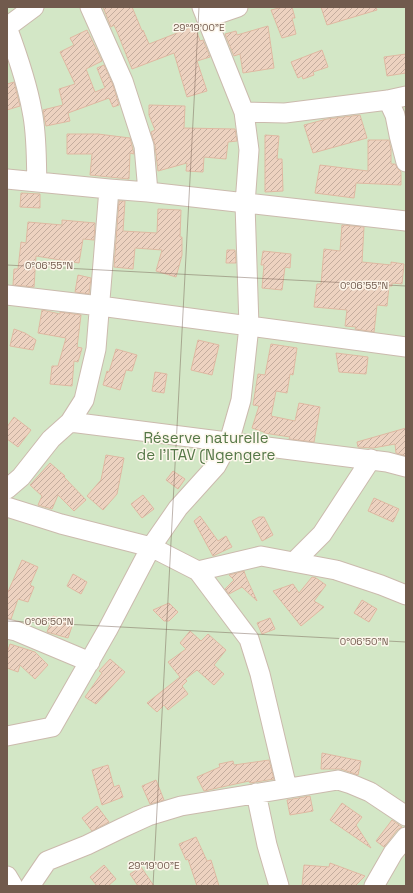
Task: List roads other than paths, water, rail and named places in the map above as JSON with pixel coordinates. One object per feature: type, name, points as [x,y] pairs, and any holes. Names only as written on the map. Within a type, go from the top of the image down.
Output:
[{"type":"street","points":[[34,7],[7,27],[23,73],[32,110],[36,145],[36,182]]},
{"type":"street","points":[[90,7],[123,81],[144,146],[148,192]]},
{"type":"street","points":[[7,736],[52,727],[90,662],[151,547],[178,508],[216,466],[230,442],[241,400],[249,326],[245,204],[249,150],[244,112],[204,12],[238,7]]},
{"type":"street","points":[[244,112],[285,112],[388,100],[406,96]]},
{"type":"street","points":[[388,100],[395,115],[406,162]]},
{"type":"street","points":[[7,179],[109,190],[148,192],[406,221]]},
{"type":"street","points":[[7,489],[20,477],[51,439],[70,422],[84,400],[96,349],[109,190]]},
{"type":"street","points":[[7,295],[406,347]]},
{"type":"street","points":[[70,422],[371,459],[406,467]]},
{"type":"street","points":[[294,562],[322,534],[371,459]]},
{"type":"street","points":[[7,507],[62,524],[151,547],[198,571],[249,639],[260,674],[288,788]]},
{"type":"street","points":[[198,571],[261,556],[336,570],[406,595]]},
{"type":"street","points":[[7,628],[90,662]]},
{"type":"street","points":[[30,886],[47,860],[88,846],[148,816],[181,806],[338,780],[370,792],[406,816]]},
{"type":"street","points":[[256,793],[267,845],[279,886]]},
{"type":"street","points":[[374,886],[393,853],[406,837]]},
{"type":"street","points":[[7,876],[13,886]]},
{"type":"park label","name":"Réserve naturelle de l'ITAV (Ngengere","points":[[206,446]]}]
